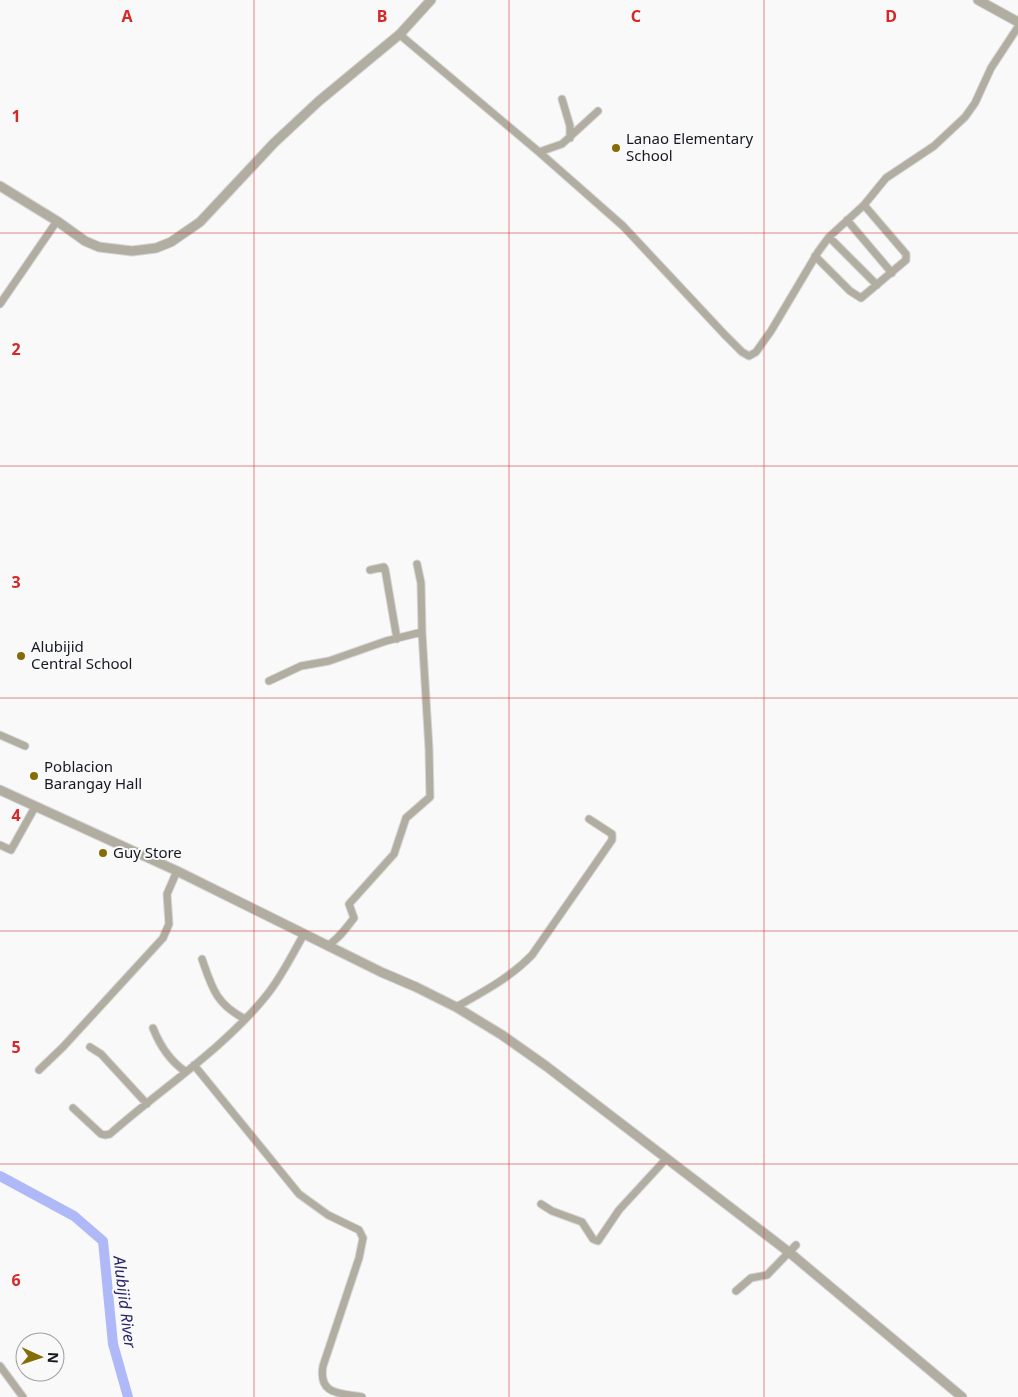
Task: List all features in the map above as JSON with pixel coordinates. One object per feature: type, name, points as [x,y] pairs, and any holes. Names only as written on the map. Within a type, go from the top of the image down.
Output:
[{"type":"street","points":[[0,186],[57,221],[85,241],[99,246],[132,251],[156,248],[171,242],[200,222],[274,143],[319,101],[399,34],[431,0]]},
{"type":"street","points":[[978,0],[1018,22]]},
{"type":"street","points":[[399,34],[539,152],[623,226],[725,335],[746,355],[751,355],[756,352],[771,331],[829,237],[864,205],[886,178],[934,146],[965,117],[992,68],[1018,27]]},
{"type":"street","points":[[562,99],[570,126],[570,138]]},
{"type":"street","points":[[539,152],[558,146],[570,138],[598,111]]},
{"type":"street","points":[[816,256],[859,298],[863,298],[906,260],[907,256],[864,205]]},
{"type":"street","points":[[847,220],[892,273]]},
{"type":"street","points":[[0,304],[57,221]]},
{"type":"street","points":[[829,237],[877,285]]},
{"type":"street","points":[[327,946],[344,932],[354,918],[349,904],[394,854],[406,818],[430,797],[421,583],[417,564]]},
{"type":"street","points":[[370,570],[384,567],[397,639]]},
{"type":"street","points":[[269,681],[301,666],[329,661],[422,632]]},
{"type":"street","points":[[0,735],[24,746]]},
{"type":"street","points":[[0,790],[177,872],[456,1007],[520,1047],[790,1253],[962,1397]]},
{"type":"street","points":[[0,845],[11,850],[35,807]]},
{"type":"street","points":[[456,1007],[504,978],[523,963],[537,947],[612,840],[612,834],[589,819]]},
{"type":"street","points":[[39,1070],[63,1047],[163,938],[169,924],[167,894],[177,872]]},
{"type":"street","points":[[73,1108],[102,1134],[107,1135],[194,1066],[245,1019],[267,994],[304,934]]},
{"type":"street","points":[[202,959],[218,999],[245,1019]]},
{"type":"street","points":[[153,1028],[160,1046],[186,1072]]},
{"type":"street","points":[[90,1046],[101,1054],[146,1104]]},
{"type":"street","points":[[194,1066],[299,1194],[328,1215],[357,1227],[362,1234],[363,1243],[359,1258],[324,1360],[321,1379],[323,1385],[330,1390],[362,1397]]},
{"type":"street","points":[[541,1204],[552,1211],[582,1222],[593,1239],[598,1241],[619,1210],[666,1159]]},
{"type":"street","points":[[736,1290],[752,1278],[767,1275],[796,1245]]},
{"type":"street","points":[[0,1366],[23,1397]]},
{"type":"waterway","name":"Alubijid River","points":[[0,1176],[74,1216],[103,1241],[113,1344],[128,1397]]},
{"type":"place","name":"Lanao Elementary School","points":[[616,148]]},
{"type":"place","name":"Alubijid Central School","points":[[21,656]]},
{"type":"place","name":"Poblacion Barangay Hall","points":[[34,776]]},
{"type":"place","name":"Guy Store","points":[[103,853]]}]
